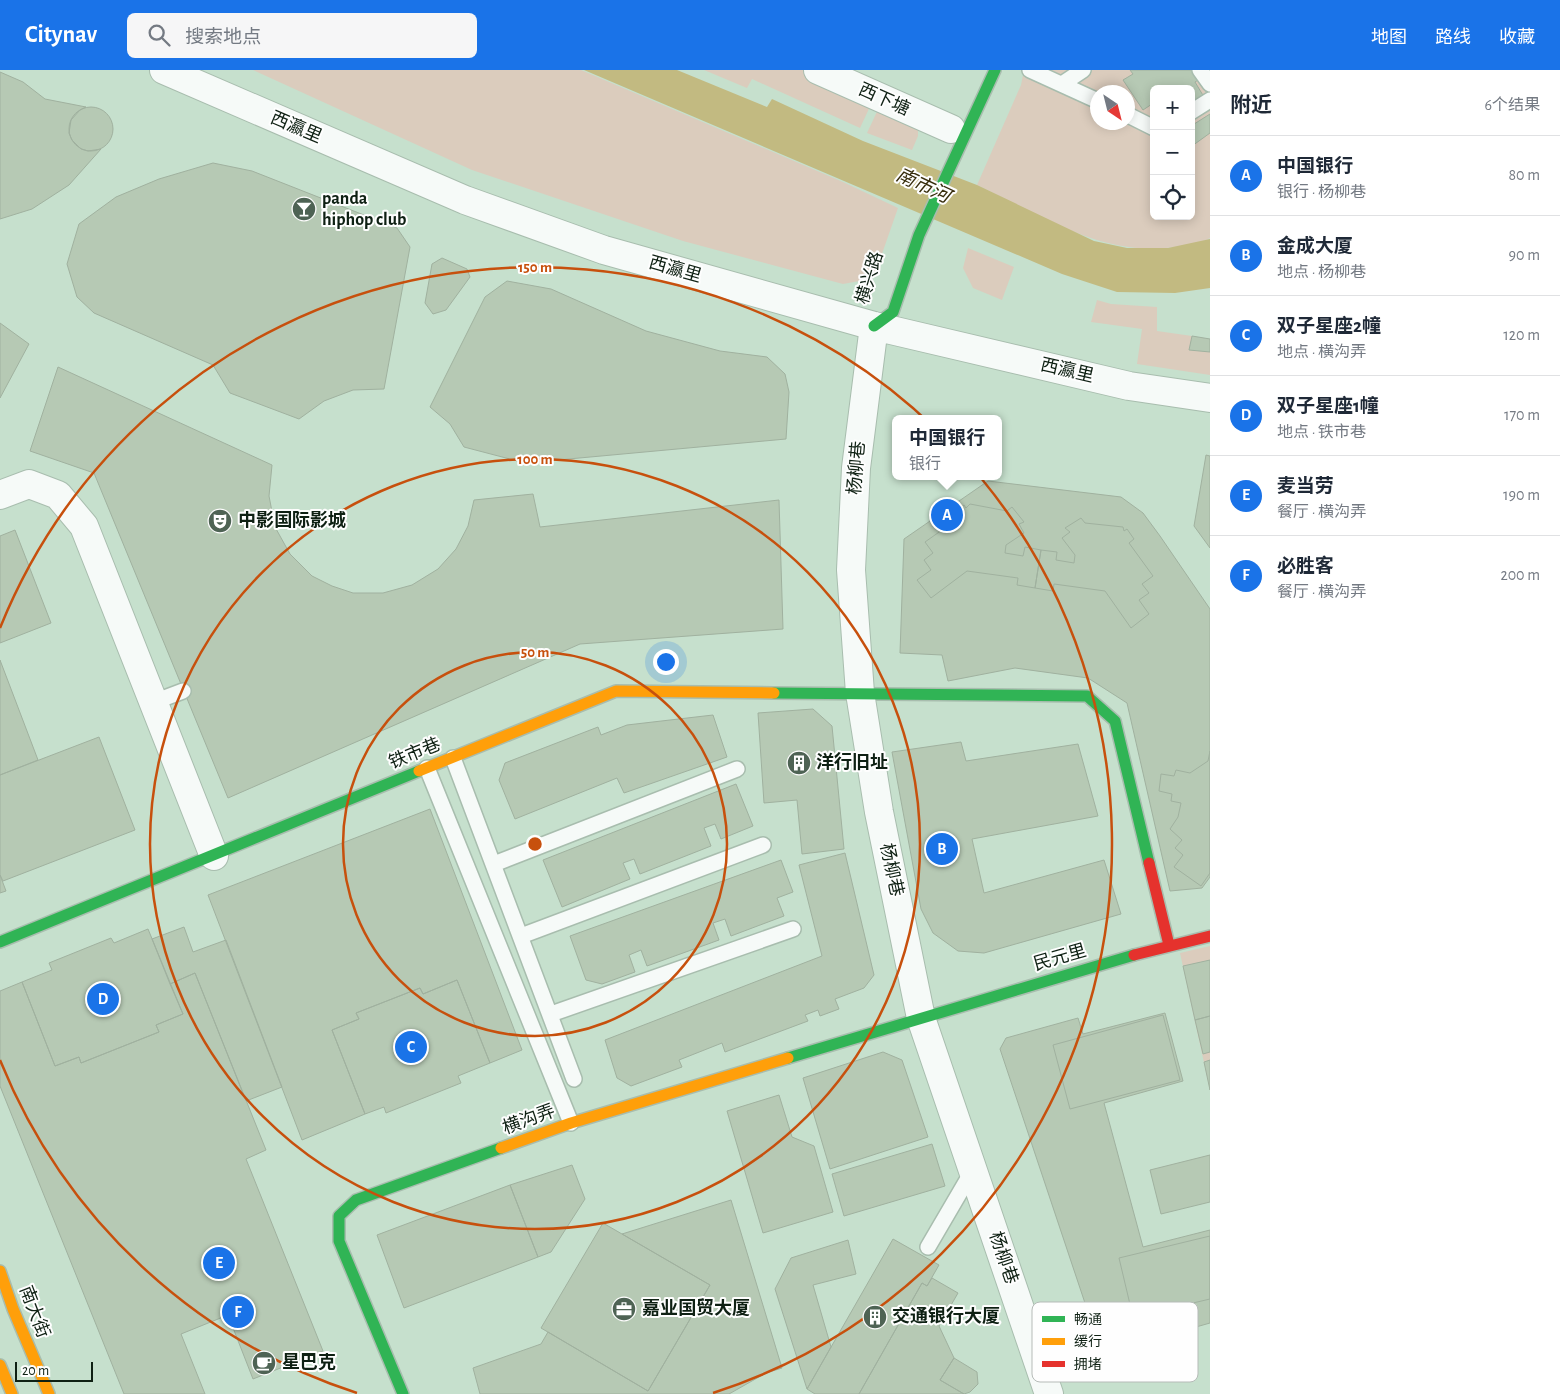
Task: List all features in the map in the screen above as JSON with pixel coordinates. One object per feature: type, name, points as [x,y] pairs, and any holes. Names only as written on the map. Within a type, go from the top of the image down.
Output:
[{"type":"street","name":"西瀛里","points":[[164,70],[465,200],[585,243],[876,317],[1129,386],[1210,398]]},
{"type":"street","name":"西下塘","points":[[818,70],[953,134]]},
{"type":"street","points":[[953,134],[995,70]]},
{"type":"street","name":"横兴路","points":[[876,317],[893,312],[953,134]]},
{"type":"street","name":"杨柳巷","points":[[876,317],[856,468],[851,570],[860,693],[879,812],[921,1018],[1032,1344]]},
{"type":"street","points":[[0,495],[29,484],[58,495],[84,526],[214,856]]},
{"type":"street","name":"铁市巷","points":[[0,942],[616,690],[1087,696],[1115,721],[1169,945]]},
{"type":"street","name":"民元里","points":[[921,1018],[1169,945],[1210,936]]},
{"type":"street","name":"横沟弄","points":[[403,1394],[339,1242],[338,1216],[356,1200],[571,1123],[921,1018]]},
{"type":"street","name":"南大街","points":[[0,1271],[13,1309],[49,1394]]},
{"type":"street","points":[[0,1365],[12,1394]]},
{"type":"street","name":"杨柳巷","points":[[1045,1382],[1049,1394]]},
{"type":"lane","points":[[1030,70],[1090,97]]},
{"type":"lane","points":[[1062,84],[1083,70]]},
{"type":"lane","points":[[1200,70],[1210,84]]},
{"type":"lane","points":[[1195,109],[1210,100]]},
{"type":"lane","points":[[1135,118],[1150,126]]},
{"type":"lane","points":[[154,702],[183,691]]},
{"type":"lane","points":[[453,758],[574,1079]]},
{"type":"lane","points":[[427,768],[571,1123]]},
{"type":"lane","points":[[494,864],[737,769]]},
{"type":"lane","points":[[521,936],[763,845]]},
{"type":"lane","points":[[551,1014],[792,929]]},
{"type":"lane","points":[[928,1247],[973,1170]]},
{"type":"shaded area","points":[[253,70],[581,70],[843,182],[898,208],[876,271],[865,280],[843,284],[683,241],[472,170]]},
{"type":"shaded area","points":[[704,70],[804,70],[874,98],[860,128],[752,79],[747,88]]},
{"type":"shaded area","points":[[1024,70],[1210,70],[1210,238],[1207,240],[1181,246],[1154,249],[1127,247],[1101,241],[1050,222],[977,185],[1021,85]]},
{"type":"shaded area","points":[[882,101],[918,129],[918,136],[912,150],[867,133]]},
{"type":"shaded area","points":[[968,248],[1014,267],[1002,300],[973,288],[963,268]]},
{"type":"shaded area","points":[[1097,300],[1111,304],[1157,307],[1157,331],[1192,336],[1190,350],[1210,352],[1210,375],[1137,364],[1142,329],[1091,322]]},
{"type":"shaded area","points":[[1210,946],[1210,1090],[1180,953]]},
{"type":"water","name":"南市河","points":[[584,70],[677,70],[767,107],[772,99],[863,141],[977,185],[1094,241],[1127,248],[1168,248],[1210,239],[1210,288],[1175,293],[1117,292],[1062,274]]},
{"type":"building","points":[[1130,70],[1196,70],[1201,78],[1195,82],[1204,97],[1195,103],[1195,85],[1150,85],[1150,105],[1143,110],[1135,98],[1135,85],[1126,85],[1123,80],[1133,74]]},
{"type":"building","points":[[0,72],[23,82],[45,99],[86,107],[80,110],[71,120],[69,133],[72,140],[81,149],[88,151],[101,149],[69,185],[32,209],[0,219]]},
{"type":"building","points":[[87,107],[95,107],[107,113],[113,129],[107,145],[95,151],[87,151],[75,145],[69,133],[69,125],[75,113]]},
{"type":"building","points":[[1210,114],[1210,133],[1195,144],[1195,130],[1195,123]]},
{"type":"building","points":[[213,163],[252,171],[397,228],[410,247],[384,389],[353,390],[324,401],[299,419],[230,393],[213,365],[94,313],[77,297],[67,264],[79,224],[116,197],[159,179]]},
{"type":"building","points":[[442,258],[467,269],[470,277],[446,310],[433,314],[425,303],[432,264]]},
{"type":"building","points":[[507,281],[551,289],[646,331],[720,351],[767,357],[785,374],[789,392],[786,439],[525,463],[464,447],[450,424],[430,407],[485,297]]},
{"type":"building","points":[[0,323],[29,344],[0,398]]},
{"type":"building","points":[[1192,336],[1210,339],[1210,352],[1189,350]]},
{"type":"building","points":[[58,367],[272,465],[269,496],[275,527],[290,554],[312,576],[332,586],[353,593],[383,593],[412,585],[438,569],[456,549],[468,526],[474,500],[533,494],[540,527],[779,500],[783,629],[580,644],[228,798],[94,473],[30,451]]},
{"type":"building","points":[[1206,455],[1210,456],[1210,548],[1194,526]]},
{"type":"building","points":[[988,481],[1121,497],[1143,513],[1210,609],[1210,877],[1202,888],[1170,891],[1127,703],[1088,678],[1015,668],[948,681],[942,655],[900,653],[904,539]]},
{"type":"building","points":[[970,504],[1007,511],[1012,507],[1024,522],[1019,524],[1024,533],[1006,545],[1005,553],[1023,556],[1025,547],[1041,550],[1035,588],[1017,585],[1018,578],[967,571],[931,598],[917,580],[931,570],[924,560],[933,553],[925,542],[959,518],[954,512],[964,505],[966,508]]},
{"type":"building","points":[[1081,518],[1085,523],[1123,527],[1124,531],[1127,529],[1134,539],[1129,543],[1153,576],[1142,584],[1149,593],[1139,600],[1149,614],[1131,628],[1105,591],[1054,584],[1053,591],[1035,588],[1041,550],[1057,552],[1056,560],[1074,563],[1075,555],[1062,538],[1070,532],[1065,528]]},
{"type":"building","points":[[15,530],[51,623],[0,643],[0,536]]},
{"type":"building","points":[[0,660],[38,760],[0,775]]},
{"type":"building","name":"洋行旧址","points":[[813,709],[832,726],[844,849],[802,854],[797,800],[764,803],[758,713]]},
{"type":"building","points":[[713,715],[727,757],[624,793],[617,778],[515,819],[499,780],[505,763],[598,727],[601,735],[627,725]]},
{"type":"building","points":[[99,737],[135,830],[3,881],[0,875],[0,775]]},
{"type":"building","points":[[961,742],[966,761],[1078,744],[1098,816],[972,839],[984,893],[1104,860],[1121,914],[984,953],[958,951],[933,933],[921,909],[892,752]]},
{"type":"building","points":[[1210,751],[1210,873],[1201,886],[1174,867],[1183,855],[1175,848],[1182,840],[1170,829],[1178,817],[1181,803],[1171,801],[1172,794],[1159,791],[1161,774],[1174,776],[1176,770],[1190,773],[1208,761]]},
{"type":"building","points":[[736,784],[753,826],[721,839],[715,824],[704,828],[711,846],[640,874],[634,859],[623,863],[630,879],[562,907],[543,860]]},
{"type":"building","points":[[430,809],[522,1050],[490,1063],[457,980],[423,994],[420,988],[356,1013],[359,1019],[332,1030],[365,1114],[302,1140],[208,895]]},
{"type":"building","points":[[845,853],[874,975],[864,988],[835,999],[839,1009],[820,1016],[818,1010],[805,1015],[808,1021],[725,1052],[722,1043],[679,1060],[682,1067],[631,1086],[617,1078],[605,1040],[822,956],[799,865]]},
{"type":"building","points":[[781,860],[793,892],[777,898],[784,916],[731,936],[725,919],[713,923],[719,940],[647,966],[641,950],[629,955],[635,972],[602,984],[586,980],[570,936]]},
{"type":"building","points":[[0,875],[6,891],[0,893]]},
{"type":"building","points":[[184,927],[193,952],[226,940],[282,1087],[246,1101],[195,973],[170,984],[152,939]]},
{"type":"building","points":[[148,929],[183,1014],[156,1025],[159,1032],[81,1063],[79,1057],[55,1066],[22,982],[52,970],[49,963],[111,938],[114,943]]},
{"type":"building","points":[[1210,960],[1210,1016],[1195,1020],[1183,966]]},
{"type":"building","points":[[195,973],[266,1150],[246,1159],[323,1351],[253,1379],[228,1315],[181,1334],[205,1394],[124,1394],[0,1086],[0,991],[22,982],[55,1066],[79,1057],[81,1063],[159,1032],[156,1025],[183,1014],[170,984]]},
{"type":"building","points":[[457,980],[490,1063],[458,1076],[461,1083],[386,1113],[384,1107],[365,1114],[332,1030],[359,1019],[356,1013],[420,988],[423,994]]},
{"type":"building","points":[[1165,1013],[1183,1081],[1104,1103],[1143,1247],[1210,1230],[1210,1323],[1198,1326],[1198,1302],[1085,1302],[1000,1049],[1006,1038],[1078,1018],[1083,1034]]},
{"type":"building","points":[[1163,1015],[1180,1080],[1070,1109],[1053,1045]]},
{"type":"building","points":[[1210,1016],[1210,1052],[1203,1054],[1195,1020]]},
{"type":"building","points":[[883,1052],[902,1060],[928,1137],[830,1169],[803,1078]]},
{"type":"building","points":[[1210,1060],[1210,1090],[1204,1062]]},
{"type":"building","points":[[779,1095],[792,1137],[814,1146],[833,1212],[763,1233],[727,1111]]},
{"type":"building","points":[[932,1144],[945,1186],[844,1216],[832,1174]]},
{"type":"building","points":[[1210,1155],[1210,1202],[1161,1214],[1150,1170]]},
{"type":"building","points":[[572,1165],[585,1199],[551,1252],[538,1257],[510,1185]]},
{"type":"building","points":[[510,1185],[538,1257],[404,1308],[377,1235]]},
{"type":"building","points":[[731,1200],[782,1368],[766,1373],[729,1394],[480,1394],[473,1368],[541,1344],[548,1332],[648,1391],[710,1285],[622,1234]]},
{"type":"building","name":"嘉业国贸大厦","points":[[603,1223],[710,1285],[648,1391],[541,1328]]},
{"type":"building","points":[[1210,1236],[1210,1299],[1197,1302],[1129,1302],[1119,1258]]},
{"type":"building","name":"交通银行大厦","points":[[893,1239],[939,1265],[927,1286],[922,1283],[859,1394],[815,1394],[807,1389]]},
{"type":"building","points":[[848,1240],[856,1274],[813,1285],[831,1347],[807,1389],[775,1289],[791,1258]]},
{"type":"building","points":[[932,1278],[958,1293],[939,1326],[954,1358],[940,1380],[964,1394],[859,1394],[922,1283],[927,1286]]},
{"type":"building","points":[[954,1358],[977,1372],[978,1384],[970,1392],[964,1394],[940,1380]]},
{"type":"traffic: fast","points":[[874,326],[893,312],[919,235],[995,70]]},
{"type":"traffic: fast","points":[[774,693],[1087,696],[1115,721],[1149,863]]},
{"type":"traffic: fast","points":[[0,942],[419,771]]},
{"type":"traffic: fast","points":[[788,1058],[1134,955]]},
{"type":"traffic: fast","points":[[403,1394],[339,1241],[339,1216],[356,1200],[501,1148]]},
{"type":"traffic: slow","points":[[419,771],[616,691],[774,693]]},
{"type":"traffic: slow","points":[[501,1148],[571,1123],[788,1058]]},
{"type":"traffic: slow","points":[[0,1271],[13,1309],[49,1394]]},
{"type":"traffic: slow","points":[[0,1365],[12,1394]]},
{"type":"traffic: jam","points":[[1149,863],[1169,945]]},
{"type":"traffic: jam","points":[[1134,955],[1210,936]]},
{"type":"place","name":"panda hiphop club","points":[[304,209]]},
{"type":"place","name":"中国银行","points":[[947,515]]},
{"type":"place","name":"中影国际影城","points":[[220,521]]},
{"type":"place","name":"洋行旧址","points":[[799,763]]},
{"type":"place","name":"金成大厦","points":[[942,849]]},
{"type":"place","name":"双子星座1幢","points":[[103,999]]},
{"type":"place","name":"双子星座2幢","points":[[411,1047]]},
{"type":"place","name":"麦当劳","points":[[219,1263]]},
{"type":"place","name":"嘉业国贸大厦","points":[[624,1309]]},
{"type":"place","name":"必胜客","points":[[238,1312]]},
{"type":"place","name":"交通银行大厦","points":[[875,1317]]},
{"type":"place","name":"星巴克","points":[[264,1363]]}]
